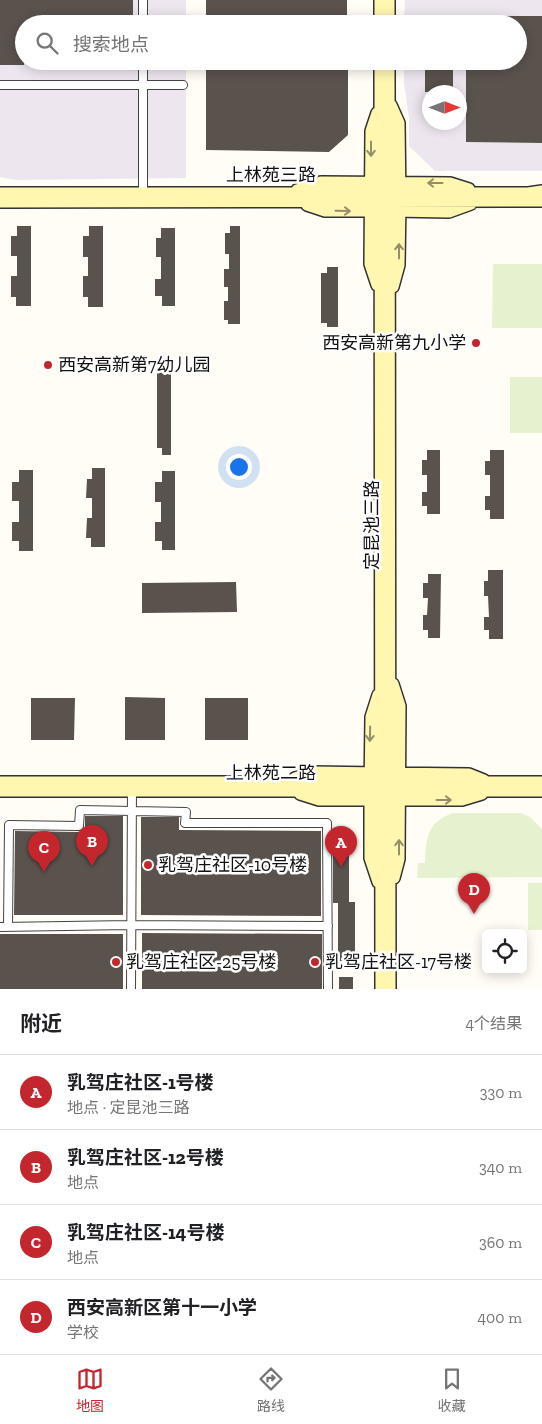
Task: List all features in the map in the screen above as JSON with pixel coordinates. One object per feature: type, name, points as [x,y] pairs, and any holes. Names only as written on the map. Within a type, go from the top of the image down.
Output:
[{"type":"street","points":[[143,0],[143,15]]},
{"type":"street","points":[[380,0],[380,15]]},
{"type":"street","points":[[389,0],[389,15]]},
{"type":"street","points":[[143,70],[143,197]]},
{"type":"street","name":"定昆池三路","points":[[381,70],[385,101]]},
{"type":"street","name":"定昆池三路","points":[[385,786],[381,686],[385,101],[388,70]]},
{"type":"street","points":[[0,85],[183,85]]},
{"type":"street","points":[[385,101],[371,131],[385,197],[370,264],[385,296]]},
{"type":"street","name":"上林苑三路","points":[[480,197],[542,191]]},
{"type":"street","name":"上林苑三路","points":[[0,193],[143,197],[480,197],[542,201]]},
{"type":"street","name":"上林苑三路","points":[[0,202],[143,197]]},
{"type":"street","points":[[292,197],[325,211],[385,197],[449,212],[480,197]]},
{"type":"street","name":"定昆池三路","points":[[381,989],[385,893],[385,786],[389,673],[385,296]]},
{"type":"street","name":"上林苑二路","points":[[0,782],[292,791],[385,786]]},
{"type":"street","name":"上林苑二路","points":[[0,791],[282,782],[385,786],[489,786],[542,782]]},
{"type":"street","points":[[131,989],[132,786]]},
{"type":"street","points":[[385,893],[370,858],[385,786],[462,800],[489,786]]},
{"type":"street","name":"上林苑二路","points":[[489,786],[542,791]]},
{"type":"street","points":[[328,926],[130,925],[4,927],[9,825],[79,826],[80,810],[186,812],[186,823],[328,823],[328,926],[328,989]]},
{"type":"street","name":"定昆池三路","points":[[385,893],[390,989]]},
{"type":"shaded area","points":[[0,0],[186,0],[186,15],[15,15],[15,70],[186,70],[186,178],[16,180],[0,177]]},
{"type":"shaded area","points":[[405,0],[542,0],[542,171],[435,171],[409,146],[409,118],[404,70],[527,70],[527,15],[404,15]]},
{"type":"green space","points":[[493,264],[542,264],[542,328],[492,328]]},
{"type":"green space","points":[[510,377],[542,377],[542,433],[510,433]]},
{"type":"green space","points":[[453,813],[521,813],[530,817],[542,829],[542,877],[417,878],[418,863],[425,863],[427,839],[433,826],[444,817]]},
{"type":"green space","points":[[528,883],[542,883],[542,930],[528,930]]},
{"type":"building","points":[[0,0],[133,0],[133,15],[15,15],[15,65],[0,65]]},
{"type":"building","points":[[206,0],[347,0],[347,15],[206,15]]},
{"type":"building","points":[[527,16],[542,16],[542,143],[466,142],[466,70],[527,70]]},
{"type":"building","points":[[206,70],[348,70],[348,135],[329,152],[206,150]]},
{"type":"building","points":[[425,70],[453,70],[453,85],[425,85]]},
{"type":"building","points":[[17,226],[31,226],[31,306],[16,306],[16,297],[11,297],[11,276],[17,276],[17,256],[11,256],[11,236],[17,236]]},
{"type":"building","points":[[89,226],[103,226],[103,307],[88,307],[88,297],[83,297],[83,276],[88,276],[88,257],[83,257],[83,236],[89,236]]},
{"type":"building","points":[[230,226],[240,226],[240,324],[228,324],[228,320],[224,320],[224,301],[228,301],[228,287],[224,287],[224,269],[229,269],[229,254],[225,254],[225,233],[230,233]]},
{"type":"building","points":[[161,228],[175,228],[175,306],[162,306],[162,296],[155,296],[155,279],[161,279],[161,257],[156,257],[156,238],[161,238]]},
{"type":"building","points":[[327,267],[338,267],[338,327],[327,327],[327,323],[321,323],[321,273],[327,273]]},
{"type":"building","points":[[163,359],[171,359],[171,455],[162,455],[162,448],[157,448],[157,365],[163,365]]},
{"type":"building","points":[[427,450],[440,450],[440,514],[427,514],[427,506],[422,506],[422,492],[427,492],[427,475],[422,475],[422,460],[427,460]]},
{"type":"building","points":[[490,450],[504,450],[504,519],[490,519],[490,510],[485,510],[485,496],[490,496],[490,475],[485,475],[485,461],[490,461]]},
{"type":"building","points":[[92,468],[105,468],[105,547],[91,547],[91,538],[86,538],[87,518],[92,518],[92,498],[86,498],[87,479],[92,479]]},
{"type":"building","points":[[19,470],[33,470],[33,551],[19,551],[19,541],[12,541],[12,522],[19,522],[19,501],[12,501],[12,482],[19,482]]},
{"type":"building","points":[[162,471],[175,471],[175,550],[162,550],[162,541],[155,541],[155,522],[161,522],[161,502],[155,502],[155,482],[162,482]]},
{"type":"building","points":[[488,570],[503,570],[503,639],[489,639],[489,630],[484,630],[484,617],[489,617],[488,596],[484,596],[484,581],[488,581]]},
{"type":"building","points":[[428,574],[441,574],[440,638],[428,638],[428,630],[423,630],[423,615],[427,615],[428,598],[423,598],[423,583],[428,583]]},
{"type":"building","points":[[236,582],[237,612],[142,613],[142,583]]},
{"type":"building","points":[[125,697],[165,698],[165,740],[125,740]]},
{"type":"building","points":[[31,698],[75,698],[74,740],[31,740]]},
{"type":"building","points":[[205,698],[248,698],[248,740],[205,740]]},
{"type":"building","points":[[85,816],[123,816],[123,915],[14,915],[15,831],[79,832],[85,830]]},
{"type":"building","points":[[141,817],[179,817],[179,830],[321,831],[321,916],[141,915]]},
{"type":"building","points":[[333,832],[349,832],[349,902],[355,902],[355,961],[338,961],[338,903],[333,903]]},
{"type":"building","points":[[142,933],[322,934],[322,989],[142,989]]},
{"type":"building","points":[[0,934],[123,934],[123,989],[0,989]]},
{"type":"building","points":[[339,977],[353,977],[353,989],[339,989]]},
{"type":"place","name":"西安高新第九小学","points":[[476,343]]},
{"type":"place","name":"西安高新第7幼儿园","points":[[48,365]]},
{"type":"place","name":"乳驾庄社区-10号楼","points":[[148,865]]},
{"type":"place","name":"乳驾庄社区-12号楼","points":[[92,866]]},
{"type":"place","name":"乳驾庄社区-1号楼","points":[[341,867]]},
{"type":"place","name":"乳驾庄社区-14号楼","points":[[44,872]]},
{"type":"place","name":"西安高新区第十一小学","points":[[474,914]]},
{"type":"place","name":"乳驾庄社区-25号楼","points":[[116,962]]},
{"type":"place","name":"乳驾庄社区-17号楼","points":[[315,962]]}]
